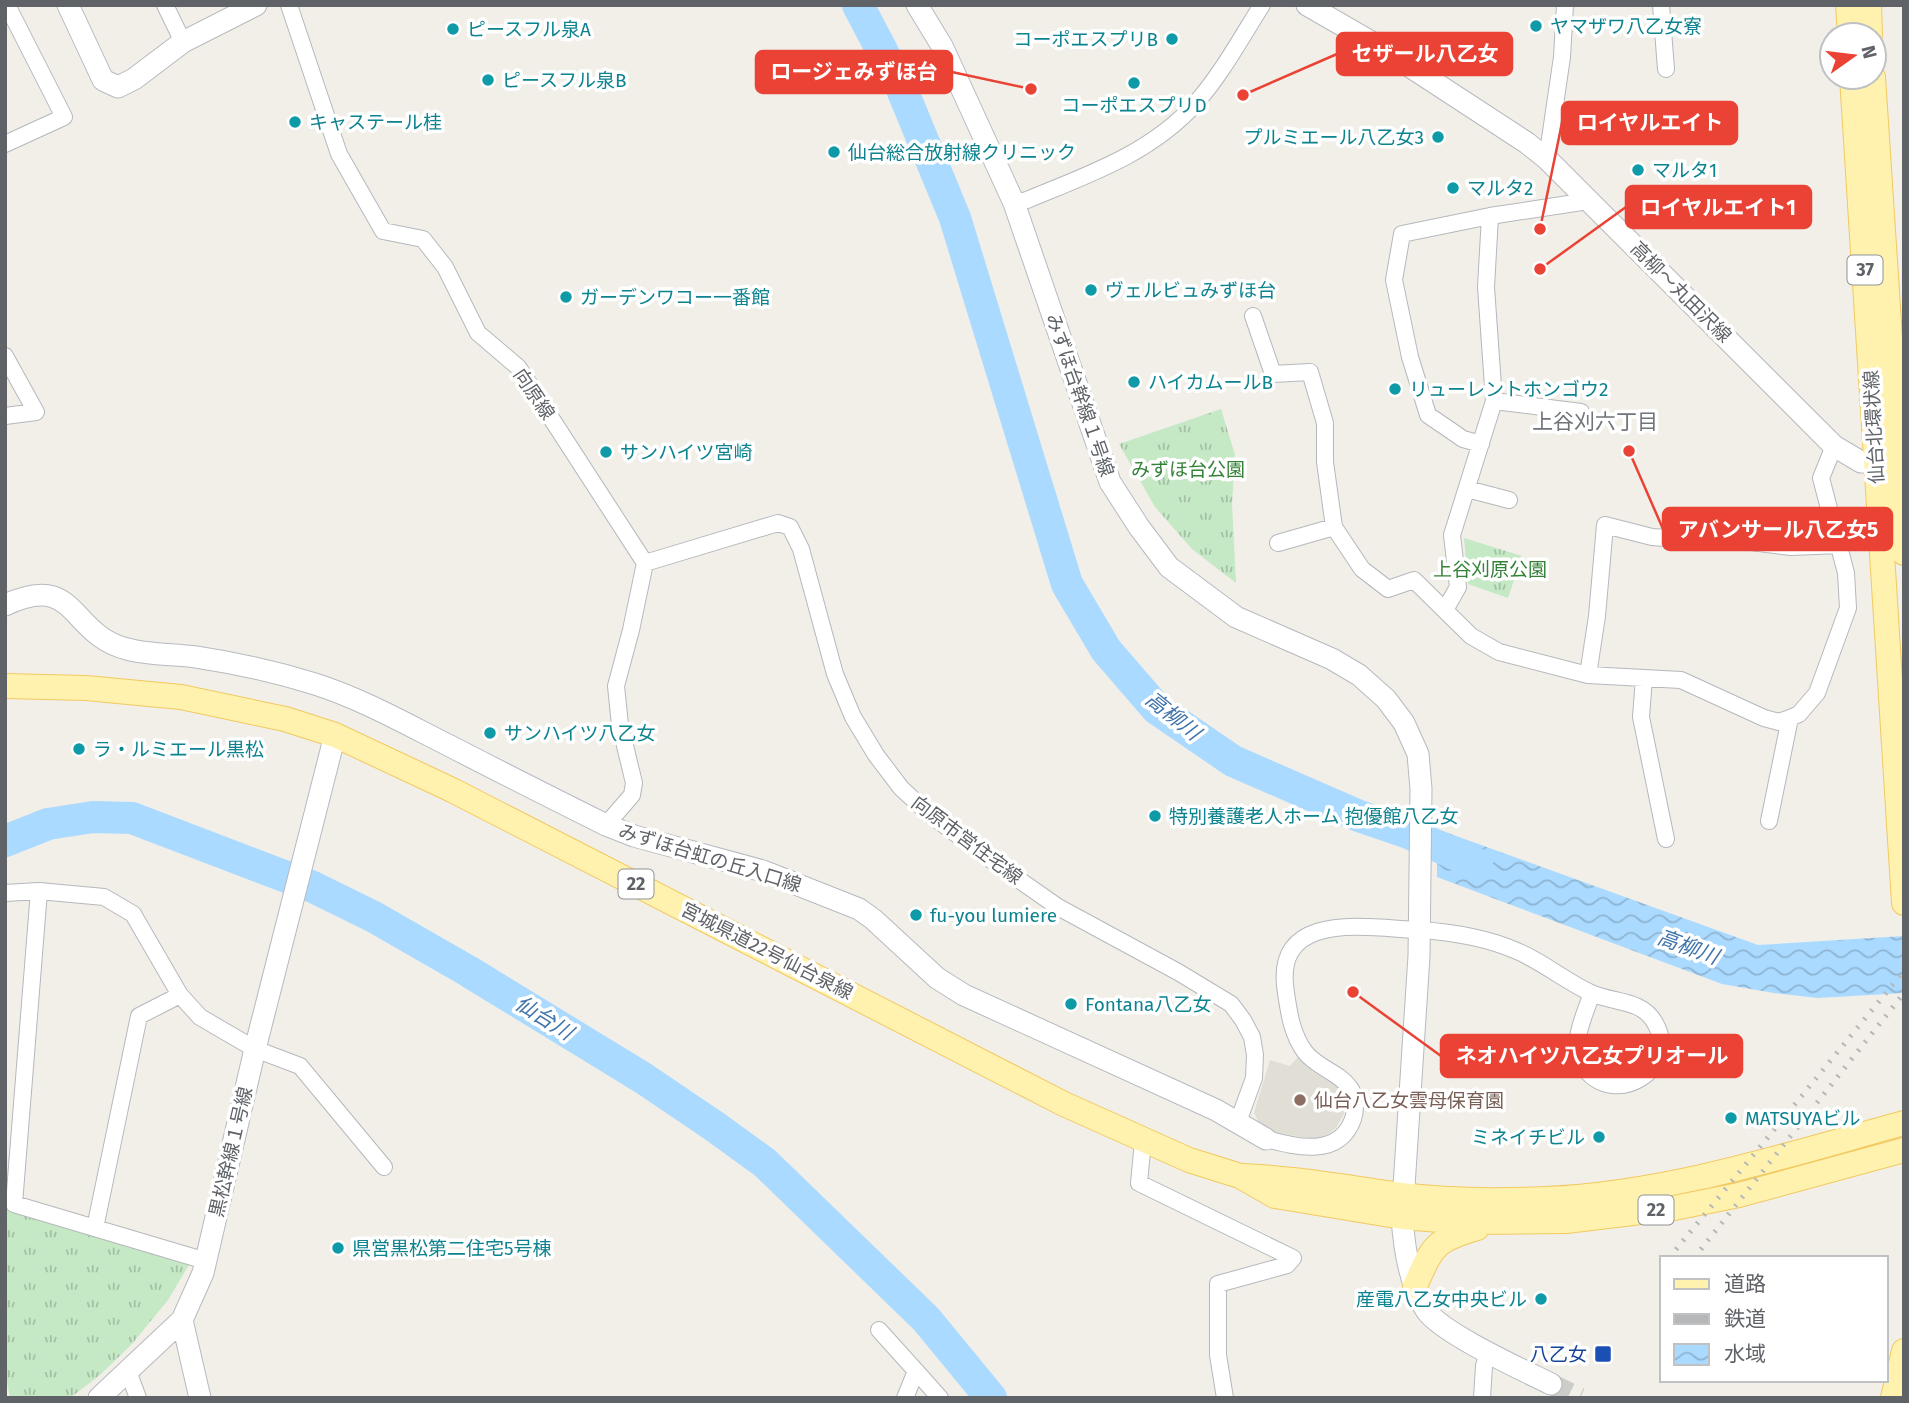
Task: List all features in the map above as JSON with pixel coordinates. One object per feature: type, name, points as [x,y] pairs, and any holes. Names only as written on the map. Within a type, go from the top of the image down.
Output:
[{"type":"main road","name":"仙台北環状線","points":[[1853,91],[1904,553]]},
{"type":"main road","name":"仙台北環状線","points":[[1874,91],[1893,462],[1877,498],[1904,903]]},
{"type":"main road","name":"宮城県道22号仙台泉線","points":[[5,686],[86,688],[181,698],[285,719],[335,735],[452,790],[1064,1104],[1143,1141],[1189,1160],[1240,1176],[1275,1196],[1403,1206]]},
{"type":"main road","name":"22","points":[[1403,1206],[1452,1199],[1546,1199],[1611,1193],[1702,1177],[1904,1123]]},
{"type":"main road","name":"22","points":[[1403,1206],[1494,1223],[1566,1221],[1674,1208],[1739,1195],[1904,1150]]},
{"type":"main road","points":[[1415,1286],[1432,1250],[1440,1242],[1453,1235],[1494,1223]]},
{"type":"main road","points":[[1893,1398],[1904,1351]]},
{"type":"street","points":[[5,144],[64,117],[7,5]]},
{"type":"street","points":[[68,5],[103,80],[118,88],[183,42],[256,5]]},
{"type":"street","points":[[165,5],[183,42]]},
{"type":"street","name":"向原線","points":[[289,5],[339,154],[383,231],[423,239],[438,257],[478,333],[518,366],[645,563]]},
{"type":"street","name":"みずほ台幹線１号線","points":[[917,5],[942,46],[1014,203],[1110,482],[1139,527],[1169,567],[1236,617],[1332,659],[1359,674],[1386,699],[1404,723],[1418,754],[1421,789],[1418,930]]},
{"type":"street","points":[[1014,203],[1114,164],[1149,144],[1176,123],[1196,103],[1262,5]]},
{"type":"street","name":"高柳～丸田沢線","points":[[1307,5],[1380,47],[1527,143],[1547,159],[1834,446],[1860,462],[1893,462]]},
{"type":"street","points":[[1547,159],[1562,57],[1565,5]]},
{"type":"street","points":[[1661,5],[1665,69]]},
{"type":"street","points":[[1481,444],[1463,439],[1428,415],[1410,358],[1394,280],[1402,234],[1490,216],[1588,201]]},
{"type":"street","points":[[1445,610],[1458,587],[1452,535],[1494,401],[1486,287],[1490,216]]},
{"type":"street","points":[[1253,316],[1273,374],[1310,372],[1325,423],[1325,462],[1334,527],[1362,569],[1388,589],[1414,580],[1471,636],[1499,652],[1588,675],[1682,680],[1764,718],[1779,722],[1798,714],[1817,693],[1848,608],[1846,573],[1822,478],[1834,446]]},
{"type":"street","points":[[5,356],[36,412],[5,416]]},
{"type":"street","points":[[1494,401],[1581,412]]},
{"type":"street","points":[[1466,489],[1509,500]]},
{"type":"street","name":"向原市営住宅線","points":[[645,563],[778,523],[790,527],[801,549],[835,674],[853,717],[876,755],[901,788],[928,813],[1005,870],[1058,907],[1231,1004],[1243,1020],[1255,1055],[1254,1078],[1238,1122]]},
{"type":"street","points":[[1588,675],[1597,616],[1605,525],[1652,537],[1751,542],[1791,547],[1840,545]]},
{"type":"street","points":[[1278,543],[1334,527]]},
{"type":"street","points":[[606,825],[632,796],[634,783],[620,724],[616,686],[645,563]]},
{"type":"street","name":"みずほ台虹の丘入口線","points":[[5,605],[28,595],[47,593],[70,606],[95,634],[127,649],[209,659],[270,671],[318,685],[392,716],[606,825],[635,836],[763,871],[859,909],[937,978],[964,995],[1238,1122],[1266,1139],[1311,1148],[1330,1144],[1341,1137],[1350,1126],[1355,1113],[1350,1088],[1305,1052],[1294,1034],[1283,974],[1290,952],[1301,940],[1325,928],[1418,930]]},
{"type":"street","points":[[1644,678],[1641,717],[1666,839]]},
{"type":"street","points":[[1769,821],[1790,718]]},
{"type":"street","name":"黒松幹線１号線","points":[[182,1320],[203,1273],[335,735]]},
{"type":"street","points":[[39,891],[14,1204],[206,1261]]},
{"type":"street","points":[[5,893],[39,891],[104,898],[133,915],[180,995],[200,1017],[256,1049],[300,1066],[384,1167]]},
{"type":"street","points":[[1551,1384],[1437,1322],[1426,1310],[1415,1286],[1404,1248],[1403,1206],[1419,956],[1418,930],[1492,941],[1518,951],[1592,993],[1641,1008],[1655,1023],[1661,1043],[1653,1069],[1639,1081],[1615,1086],[1603,1083],[1593,1077],[1581,1061],[1578,1033],[1592,993]]},
{"type":"street","points":[[95,1228],[139,1016],[180,995]]},
{"type":"street","points":[[1143,1141],[1139,1183],[1293,1258],[1287,1265],[1218,1284],[1217,1356],[1225,1398]]},
{"type":"street","points":[[99,1398],[182,1320]]},
{"type":"street","points":[[182,1320],[200,1398]]},
{"type":"street","points":[[879,1330],[940,1398]]},
{"type":"street","points":[[1482,1398],[1484,1366],[1488,1352]]},
{"type":"street","points":[[128,1371],[138,1398]]},
{"type":"street","points":[[905,1398],[916,1371]]},
{"type":"shaded area","name":"仙台八乙女雲母保育園","points":[[1299,1056],[1313,1072],[1336,1085],[1342,1095],[1344,1114],[1336,1128],[1325,1137],[1315,1139],[1278,1133],[1260,1125],[1254,1113],[1270,1060],[1290,1066]]},
{"type":"green space","name":"みずほ台公園","points":[[1221,409],[1235,455],[1232,504],[1236,583],[1192,549],[1155,507],[1119,444]]},
{"type":"green space","name":"上谷刈原公園","points":[[1464,538],[1522,556],[1508,598],[1468,584]]},
{"type":"green space","points":[[5,1208],[190,1263],[168,1300],[132,1344],[100,1375],[70,1398],[10,1398],[5,1371]]},
{"type":"water","points":[[1437,829],[1758,945],[1904,936],[1904,993],[1818,998],[1722,984],[1437,877]]},
{"type":"waterway","name":"高柳川","points":[[858,5],[901,87],[955,218],[1067,584],[1106,650],[1157,709],[1233,761],[1477,864]]},
{"type":"waterway","name":"仙台川","points":[[5,841],[48,824],[93,817],[132,818],[313,887],[374,917],[643,1078],[765,1163],[926,1319],[991,1398]]},
{"type":"tunnel","points":[[1551,1384],[1580,1398]]},
{"type":"railway","points":[[1671,1256],[1904,971]]},
{"type":"railway","points":[[1696,1256],[1904,993]]},
{"type":"place","name":"ヤマザワ八乙女寮","points":[[1536,26]]},
{"type":"place","name":"ピースフル泉A","points":[[453,29]]},
{"type":"place","name":"コーポエスプリB","points":[[1172,39]]},
{"type":"place","name":"ピースフル泉B","points":[[488,80]]},
{"type":"place","name":"コーポエスプリD","points":[[1134,83]]},
{"type":"place","name":"ロージェみずほ台","points":[[1031,89]]},
{"type":"place","name":"セザール八乙女","points":[[1243,95]]},
{"type":"place","name":"キャステール桂","points":[[295,122]]},
{"type":"place","name":"プルミエール八乙女3","points":[[1438,137]]},
{"type":"place","name":"仙台総合放射線クリニック","points":[[834,152]]},
{"type":"place","name":"マルタ1","points":[[1638,170]]},
{"type":"place","name":"マルタ2","points":[[1453,188]]},
{"type":"place","name":"ロイヤルエイト","points":[[1540,229]]},
{"type":"place","name":"ロイヤルエイト1","points":[[1540,269]]},
{"type":"place","name":"ヴェルビュみずほ台","points":[[1091,290]]},
{"type":"place","name":"ガーデンワコー一番館","points":[[566,297]]},
{"type":"place","name":"ハイカムールB","points":[[1134,382]]},
{"type":"place","name":"リューレントホンゴウ2","points":[[1395,389]]},
{"type":"place","name":"アバンサール八乙女5","points":[[1629,451]]},
{"type":"place","name":"サンハイツ宮崎","points":[[606,452]]},
{"type":"place","name":"サンハイツ八乙女","points":[[490,733]]},
{"type":"place","name":"ラ・ルミエール黒松","points":[[79,749]]},
{"type":"place","name":"特別養護老人ホーム 抱優館八乙女","points":[[1155,816]]},
{"type":"place","name":"fu-you lumiere","points":[[916,915]]},
{"type":"place","name":"ネオハイツ八乙女プリオール","points":[[1353,992]]},
{"type":"place","name":"Fontana八乙女","points":[[1071,1004]]},
{"type":"place","name":"仙台八乙女雲母保育園","points":[[1300,1100]]},
{"type":"place","name":"MATSUYAビル","points":[[1731,1118]]},
{"type":"place","name":"ミネイチビル","points":[[1599,1137]]},
{"type":"place","name":"県営黒松第二住宅5号棟","points":[[338,1248]]},
{"type":"place","name":"産電八乙女中央ビル","points":[[1541,1299]]},
{"type":"place","name":"八乙女","points":[[1603,1354]]},
{"type":"district","name":"上谷刈六丁目","points":[[1595,422]]}]
